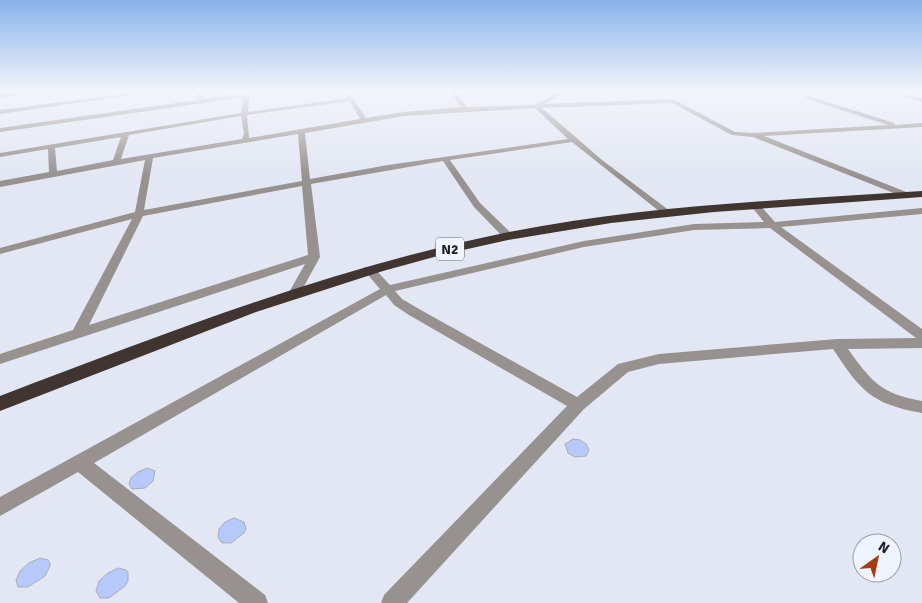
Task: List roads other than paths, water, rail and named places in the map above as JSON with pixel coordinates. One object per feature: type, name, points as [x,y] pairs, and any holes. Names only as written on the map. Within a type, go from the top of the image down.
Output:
[{"type":"highway","name":"N2","points":[[0,404],[191,330],[369,269],[508,236],[584,223],[667,213],[922,194]]},
{"type":"street","points":[[0,130],[69,120]]},
{"type":"street","points":[[0,155],[204,120]]},
{"type":"street","points":[[245,120],[245,140]]},
{"type":"street","points":[[0,184],[116,162],[370,120]]},
{"type":"street","points":[[552,120],[606,168],[667,213]]},
{"type":"street","points":[[710,120],[734,134],[754,135],[922,126]]},
{"type":"street","points":[[883,120],[922,131]]},
{"type":"street","points":[[294,294],[314,257],[301,131]]},
{"type":"street","points":[[116,162],[126,132]]},
{"type":"street","points":[[754,135],[906,195]]},
{"type":"street","points":[[0,251],[139,214],[445,158],[574,140]]},
{"type":"street","points":[[51,146],[53,174]]},
{"type":"street","points":[[79,332],[139,214],[149,157]]},
{"type":"street","points":[[445,158],[477,205],[508,236]]},
{"type":"street","points":[[756,206],[772,225],[922,336]]},
{"type":"street","points":[[0,507],[386,290],[584,244],[694,227],[772,225],[922,212]]},
{"type":"street","points":[[0,359],[314,257]]},
{"type":"street","points":[[369,269],[398,302],[578,405]]},
{"type":"street","points":[[392,603],[578,405],[624,368],[678,357],[837,344],[922,343]]},
{"type":"street","points":[[837,344],[862,379],[875,392],[886,400],[922,408]]},
{"type":"street","points":[[79,462],[257,603]]}]
